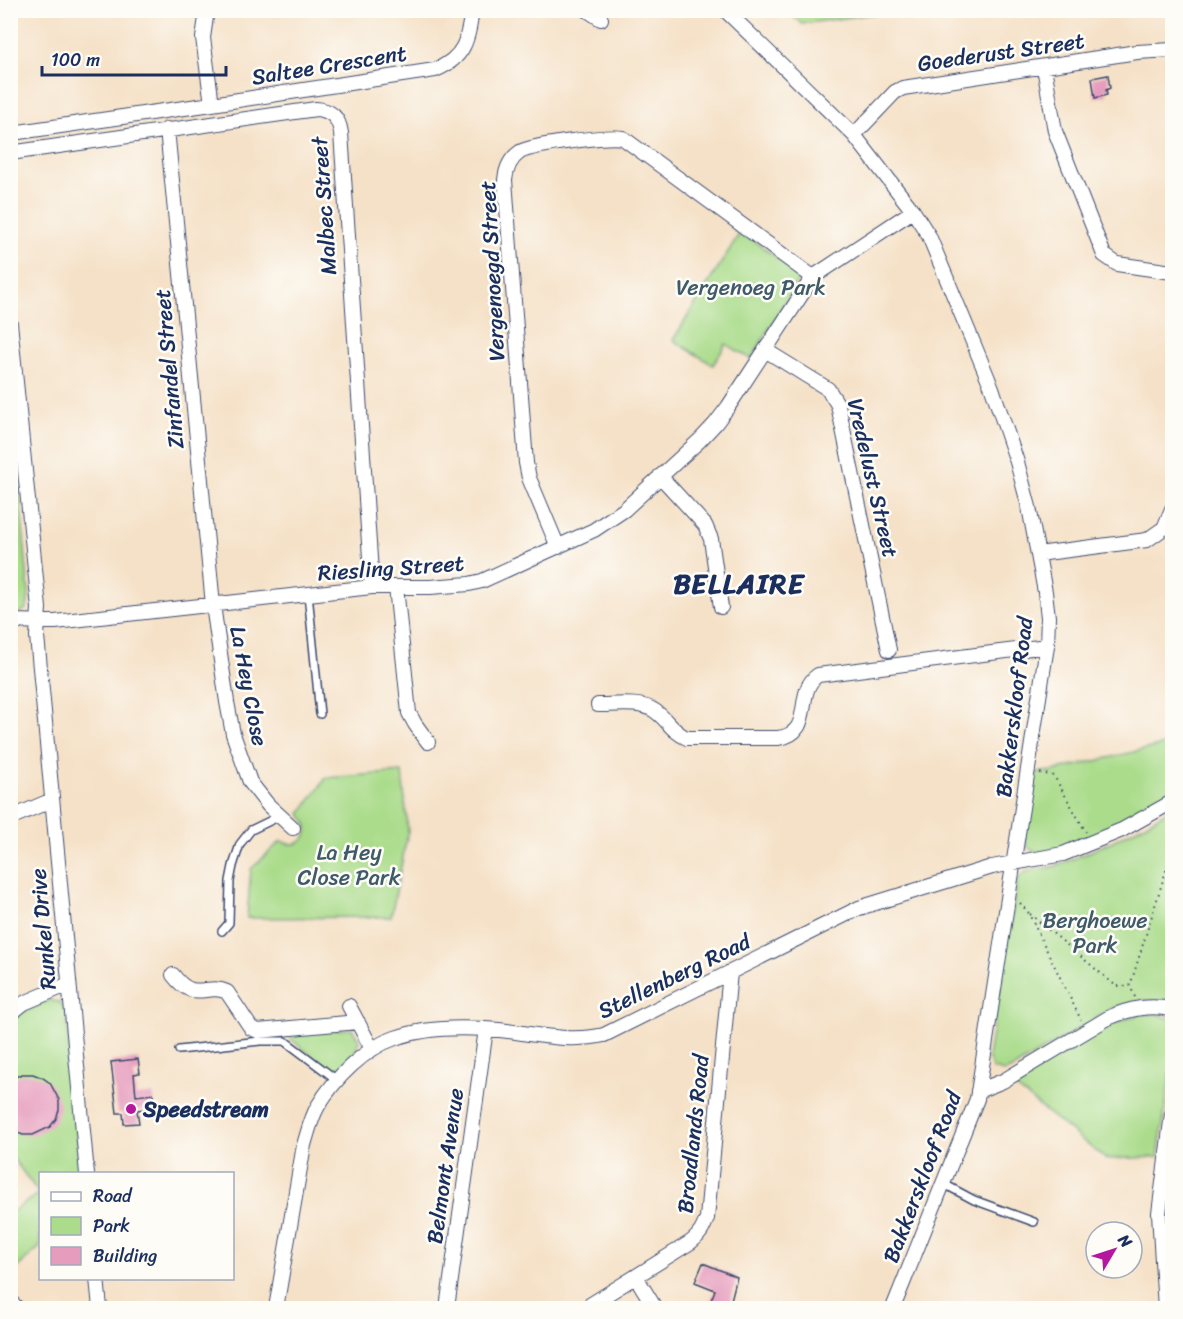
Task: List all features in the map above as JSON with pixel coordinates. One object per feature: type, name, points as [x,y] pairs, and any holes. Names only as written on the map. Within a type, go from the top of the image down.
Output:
[{"type":"street","points":[[207,10],[203,38],[212,104]]},
{"type":"street","name":"Saltee Crescent","points":[[12,133],[435,70],[450,63],[461,51],[468,36],[472,10]]},
{"type":"street","points":[[587,10],[601,19]]},
{"type":"street","name":"Bakkerskloof Road","points":[[725,10],[854,135],[929,236],[992,388],[1017,462],[1038,554],[1048,617],[1047,646],[1029,770],[977,1099],[894,1308]]},
{"type":"street","name":"Goederust Street","points":[[854,135],[895,92],[903,88],[1137,52],[1173,50]]},
{"type":"street","points":[[1044,67],[1055,131],[1104,255],[1117,264],[1173,272]]},
{"type":"street","name":"Malbec Street","points":[[10,153],[316,109],[329,112],[338,121],[341,133],[372,587]]},
{"type":"street","name":"Zinfandel Street","points":[[167,129],[213,605]]},
{"type":"street","name":"Vergenoegd Street","points":[[558,547],[529,477],[526,463],[505,180],[507,168],[515,157],[531,148],[606,137],[623,138],[813,277]]},
{"type":"street","name":"Riesling Street","points":[[10,621],[55,622],[372,587],[468,584],[482,581],[558,547],[607,522],[715,424],[813,277],[913,212]]},
{"type":"street","name":"Runkel Drive","points":[[10,323],[38,597],[37,636],[87,1172]]},
{"type":"street","name":"Vredelust Street","points":[[765,350],[828,389],[838,405],[889,650]]},
{"type":"street","points":[[660,476],[705,525],[713,552],[722,607]]},
{"type":"street","points":[[1038,554],[1147,540],[1164,528],[1173,509]]},
{"type":"street","points":[[396,587],[409,713],[428,742]]},
{"type":"street","name":"La Hey Close","points":[[213,605],[227,702],[239,755],[257,793],[292,828]]},
{"type":"street","points":[[598,705],[650,708],[657,712],[678,734],[687,738],[788,737],[798,728],[808,685],[818,675],[1047,646]]},
{"type":"street","points":[[10,818],[52,800]]},
{"type":"street","name":"Stellenberg Road","points":[[276,1308],[309,1129],[318,1106],[338,1081],[372,1049],[394,1038],[424,1032],[486,1029],[570,1039],[604,1035],[859,908],[992,867],[1048,859],[1093,843],[1151,816],[1173,802]]},
{"type":"street","name":"Broadlands Road","points":[[585,1308],[691,1242],[699,1235],[707,1218],[730,972]]},
{"type":"street","points":[[172,975],[186,989],[206,991],[218,989],[227,992],[251,1028],[258,1031],[358,1022]]},
{"type":"street","points":[[10,1014],[24,1003],[69,984]]},
{"type":"street","points":[[349,1006],[372,1049]]},
{"type":"street","points":[[978,1091],[1003,1082],[1108,1018],[1141,1007],[1155,1006],[1173,1009]]},
{"type":"street","name":"Belmont Avenue","points":[[447,1308],[486,1029]]},
{"type":"street","points":[[1165,1308],[1159,1213],[1164,1164],[1173,1114]]},
{"type":"street","points":[[636,1277],[655,1308]]},
{"type":"street","points":[[97,1280],[99,1308]]},
{"type":"street","points":[[10,1301],[18,1308]]},
{"type":"lane","points":[[308,594],[320,714]]},
{"type":"lane","points":[[222,931],[229,923],[230,881],[240,844],[251,830],[280,816]]},
{"type":"lane","points":[[179,1050],[260,1041],[285,1041],[338,1081]]},
{"type":"lane","points":[[944,1184],[974,1200],[1034,1222]]},
{"type":"path","points":[[1029,770],[1054,776],[1093,843]]},
{"type":"path","points":[[1141,1007],[1130,986],[1173,844]]},
{"type":"path","points":[[1010,892],[1028,912],[1116,986],[1130,986]]},
{"type":"path","points":[[1028,912],[1087,1031]]},
{"type":"green space","points":[[787,11],[893,11],[802,24]]},
{"type":"green space","name":"Vergenoeg Park","points":[[741,231],[795,271],[798,281],[751,359],[726,344],[713,365],[673,340]]},
{"type":"green space","points":[[11,397],[29,594],[27,608],[20,613],[11,614]]},
{"type":"green space","name":"Berghoewe Park","points":[[1172,743],[1172,796],[1104,831],[1064,846],[1047,851],[1035,851],[1027,847],[1024,836],[1034,773],[1053,771]]},
{"type":"green space","name":"La Hey Close Park","points":[[402,772],[408,831],[391,917],[247,918],[251,869],[281,841],[295,844],[305,838],[307,827],[300,814],[326,778]]},
{"type":"green space","name":"Berghoewe Park","points":[[1172,808],[1172,1002],[1144,1000],[1115,1007],[1012,1069],[1004,1072],[993,1069],[988,1057],[1018,879],[1030,870],[1056,866],[1101,847]]},
{"type":"green space","points":[[49,1000],[59,1002],[66,1010],[81,1172],[39,1172],[39,1193],[11,1156],[11,1023],[21,1013]]},
{"type":"green space","points":[[1141,1014],[1157,1014],[1172,1019],[1172,1062],[1158,1157],[1106,1159],[1013,1083],[1112,1024]]},
{"type":"green space","points":[[352,1029],[359,1040],[355,1053],[335,1074],[292,1040],[287,1032]]},
{"type":"green space","points":[[39,1193],[39,1248],[11,1273],[11,1213]]},
{"type":"building","points":[[1108,75],[1110,88],[1106,90],[1107,95],[1095,98],[1092,78]]},
{"type":"building","points":[[138,1059],[140,1073],[134,1074],[136,1096],[153,1094],[155,1108],[137,1110],[139,1123],[124,1124],[123,1113],[117,1113],[111,1062]]},
{"type":"building","points":[[22,1074],[33,1074],[43,1078],[50,1083],[59,1100],[56,1119],[50,1127],[33,1135],[23,1135],[10,1130],[10,1079]]},
{"type":"building","points":[[703,1263],[737,1277],[729,1308],[708,1308],[715,1290],[695,1282]]},
{"type":"place","name":"Speedstream","points":[[131,1109]]},
{"type":"district","name":"BELLAIRE","points":[[739,583]]}]
